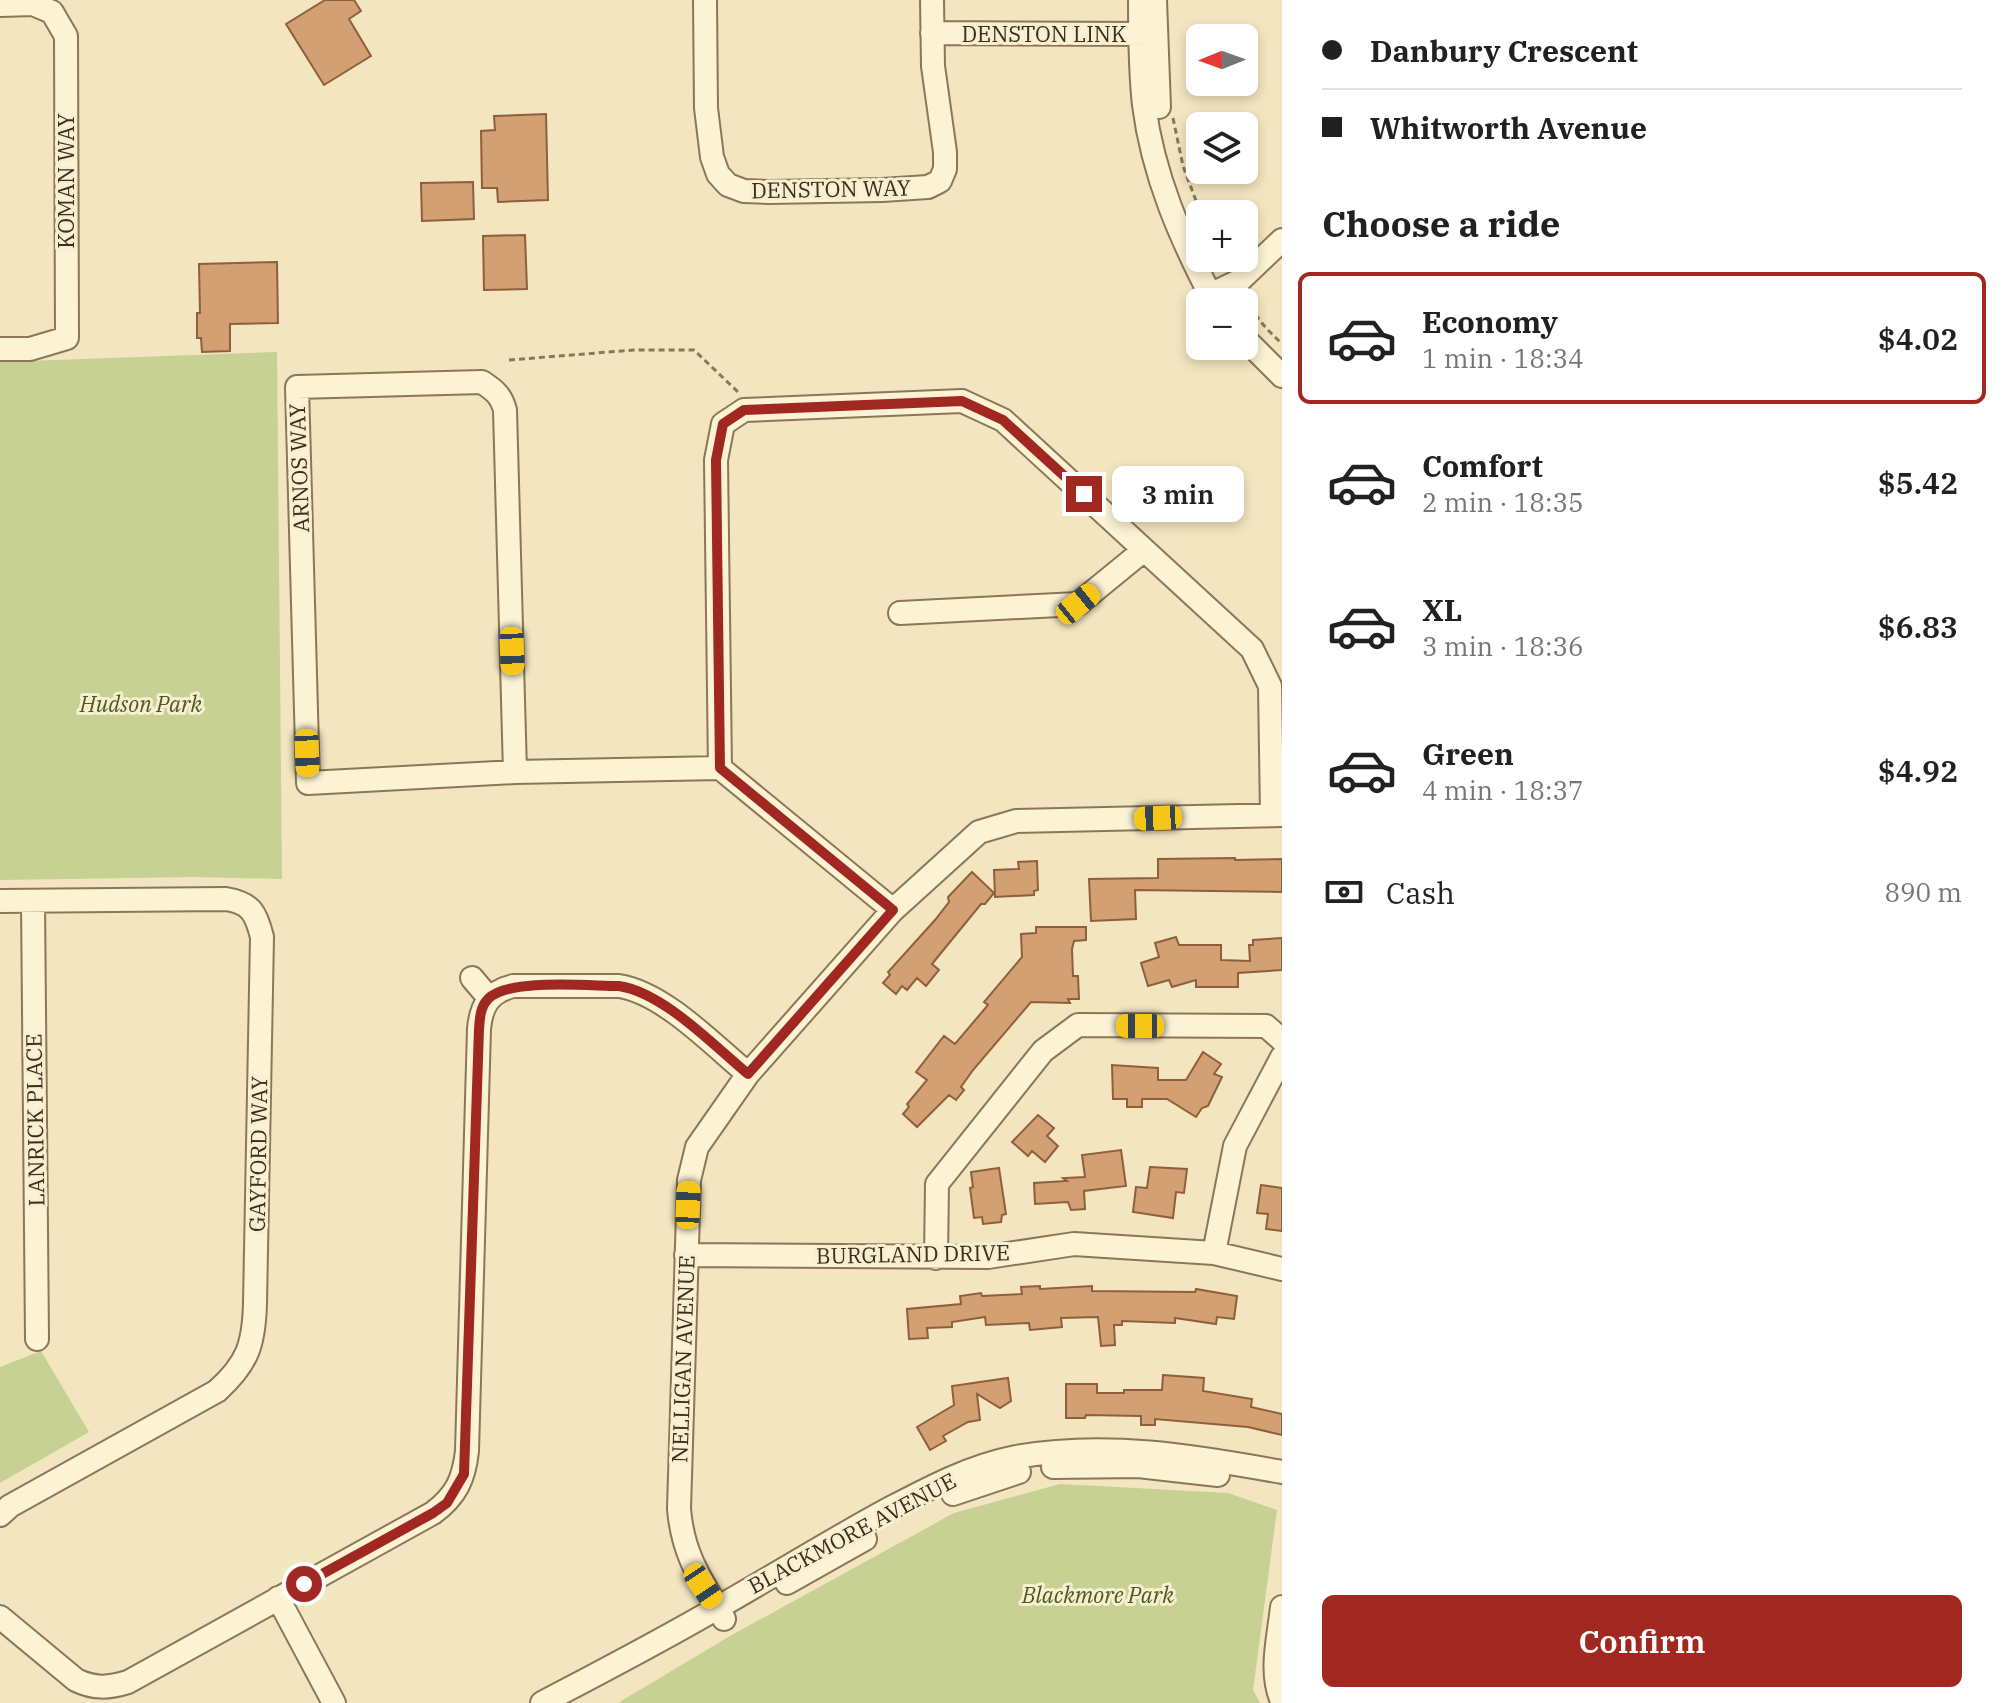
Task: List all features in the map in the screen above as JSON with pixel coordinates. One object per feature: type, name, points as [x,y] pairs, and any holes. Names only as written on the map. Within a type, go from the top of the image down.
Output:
[{"type":"street","name":"DENSTON WAY","points":[[705,0],[706,108],[712,157],[718,174],[728,185],[744,191],[882,190],[928,187],[940,181],[945,169],[945,152],[933,66],[932,0]]},
{"type":"street","points":[[1140,0],[1158,89],[1165,150],[1186,208]]},
{"type":"street","points":[[1155,0],[1148,34],[1144,105],[1158,176],[1178,231],[1219,288]]},
{"type":"street","name":"KOMAN WAY","points":[[0,5],[33,4],[52,12],[66,36],[67,338],[30,349],[0,349]]},
{"type":"street","name":"DENSTON LINK","points":[[932,33],[1148,34]]},
{"type":"street","points":[[1230,288],[1282,240]]},
{"type":"street","points":[[1258,334],[1282,357]]},
{"type":"street","points":[[1258,352],[1282,376]]},
{"type":"street","name":"ARNOS WAY","points":[[515,772],[503,400],[482,382],[297,387],[308,783],[515,772],[720,768]]},
{"type":"street","points":[[893,910],[720,768],[716,460],[723,424],[744,410],[962,401],[1003,420],[1252,649],[1270,686],[1277,815]]},
{"type":"street","points":[[900,613],[1078,604],[1144,550]]},
{"type":"street","name":"NELLIGAN AVENUE","points":[[721,1613],[691,1563],[679,1509],[689,1180],[697,1147],[748,1074],[893,910],[979,832],[1016,821],[1277,815]]},
{"type":"street","name":"GAYFORD WAY","points":[[0,901],[226,899],[240,901],[250,907],[262,937],[254,1329],[248,1354],[236,1375],[217,1391],[10,1506],[0,1515]]},
{"type":"street","name":"LANRICK PLACE","points":[[33,901],[37,1339]]},
{"type":"street","points":[[472,978],[489,998]]},
{"type":"street","points":[[0,1617],[76,1680],[100,1687],[128,1682],[447,1503],[464,1474],[479,1029],[483,1006],[489,998],[513,986],[619,986],[637,989],[664,1004],[748,1074]]},
{"type":"street","points":[[936,1258],[937,1184],[1043,1051],[1078,1025],[1266,1026],[1282,1040]]},
{"type":"street","points":[[1214,1253],[1235,1146],[1282,1057]]},
{"type":"street","name":"BURGLAND DRIVE","points":[[686,1255],[988,1257],[1074,1244],[1214,1253],[1282,1269]]},
{"type":"street","name":"BLACKMORE AVENUE","points":[[570,1703],[721,1613],[822,1545],[935,1485],[982,1466],[1014,1458],[1087,1449],[1136,1451],[1282,1472]]},
{"type":"street","name":"BLACKMORE AVENUE","points":[[542,1703],[940,1499],[1005,1475],[1062,1466],[1138,1466],[1282,1485]]},
{"type":"street","points":[[278,1598],[334,1703]]},
{"type":"street","points":[[1282,1607],[1276,1675],[1277,1691],[1282,1701]]},
{"type":"path","points":[[1258,321],[1282,344]]},
{"type":"path","points":[[509,360],[634,350],[694,350],[739,394],[744,410]]},
{"type":"green space","name":"Hudson Park","points":[[277,352],[282,879],[0,880],[0,362]]},
{"type":"green space","points":[[41,1351],[89,1432],[0,1483],[0,1367]]},
{"type":"green space","name":"Blackmore Park","points":[[1060,1484],[1228,1493],[1277,1510],[1253,1690],[1260,1703],[618,1703],[730,1636],[954,1513]]},
{"type":"building","points":[[325,0],[354,0],[361,11],[349,19],[371,56],[324,85],[286,24]]},
{"type":"building","points":[[546,114],[548,200],[498,202],[497,188],[482,188],[481,131],[495,130],[494,116]]},
{"type":"building","points":[[473,182],[474,219],[422,221],[421,183]]},
{"type":"building","points":[[525,235],[527,289],[484,290],[483,236]]},
{"type":"building","points":[[277,262],[278,323],[230,324],[230,351],[202,352],[201,338],[197,338],[199,264]]},
{"type":"building","points":[[1158,859],[1282,859],[1282,892],[1135,890],[1136,919],[1091,921],[1089,879],[1158,878]]},
{"type":"building","points":[[1037,861],[1038,890],[1034,891],[1034,895],[995,897],[994,870],[1019,869],[1018,862]]},
{"type":"building","points":[[972,872],[994,893],[985,904],[981,904],[932,964],[939,970],[926,986],[917,978],[907,990],[902,986],[896,994],[883,983],[890,975],[888,972],[935,920],[949,902],[948,897]]},
{"type":"building","points":[[1036,927],[1086,927],[1086,940],[1074,941],[1072,949],[1073,976],[1078,976],[1079,999],[1068,999],[1070,1003],[1031,1002],[973,1070],[956,1100],[949,1095],[917,1127],[903,1114],[909,1107],[907,1104],[927,1080],[916,1072],[944,1036],[955,1044],[988,1005],[984,1002],[1022,957],[1021,934],[1036,933]]},
{"type":"building","points":[[1176,937],[1179,945],[1221,945],[1221,960],[1250,961],[1249,945],[1253,945],[1253,940],[1282,938],[1282,970],[1238,973],[1238,987],[1196,987],[1196,980],[1172,987],[1169,980],[1148,986],[1141,963],[1159,957],[1155,943]]},
{"type":"building","points":[[1203,1052],[1221,1064],[1214,1074],[1222,1077],[1208,1106],[1202,1108],[1196,1117],[1167,1099],[1142,1099],[1142,1107],[1127,1107],[1127,1099],[1113,1099],[1112,1065],[1158,1068],[1158,1080],[1186,1080]]},
{"type":"building","points":[[1038,1115],[1054,1128],[1047,1136],[1058,1146],[1045,1162],[1032,1151],[1028,1156],[1012,1142]]},
{"type":"building","points":[[1121,1150],[1126,1186],[1084,1191],[1085,1209],[1071,1210],[1068,1202],[1035,1204],[1034,1183],[1085,1177],[1082,1155]]},
{"type":"building","points":[[1150,1167],[1187,1169],[1184,1193],[1176,1192],[1173,1218],[1133,1212],[1136,1187],[1147,1188]]},
{"type":"building","points":[[999,1168],[1006,1214],[1002,1215],[1001,1222],[983,1224],[982,1217],[974,1218],[971,1172]]},
{"type":"building","points":[[1261,1185],[1282,1188],[1282,1231],[1266,1229],[1268,1214],[1257,1213]]},
{"type":"building","points":[[1040,1286],[1040,1289],[1092,1286],[1092,1291],[1195,1292],[1196,1289],[1237,1296],[1234,1319],[1217,1317],[1216,1324],[1175,1318],[1175,1323],[1122,1321],[1122,1325],[1114,1325],[1115,1345],[1101,1346],[1098,1317],[1061,1318],[1062,1327],[1030,1330],[1029,1323],[986,1325],[985,1317],[952,1322],[952,1327],[927,1328],[928,1338],[909,1339],[907,1309],[961,1304],[960,1296],[981,1293],[982,1296],[1022,1294],[1021,1287]]},
{"type":"building","points":[[1163,1375],[1204,1378],[1203,1391],[1252,1399],[1251,1407],[1282,1414],[1282,1435],[1248,1427],[1155,1419],[1155,1425],[1141,1425],[1141,1416],[1086,1415],[1085,1418],[1066,1418],[1066,1384],[1097,1384],[1097,1393],[1162,1390]]},
{"type":"building","points":[[1008,1378],[1011,1401],[1000,1408],[977,1394],[980,1420],[968,1422],[943,1436],[946,1441],[930,1450],[917,1427],[954,1405],[952,1386]]},
{"type":"route","points":[[304,1584],[433,1513],[447,1503],[464,1474],[479,1029],[483,1006],[489,998],[513,986],[619,986],[637,989],[664,1004],[748,1074],[893,910],[720,768],[716,460],[723,424],[744,410],[962,401],[1003,420],[1084,494]]}]
